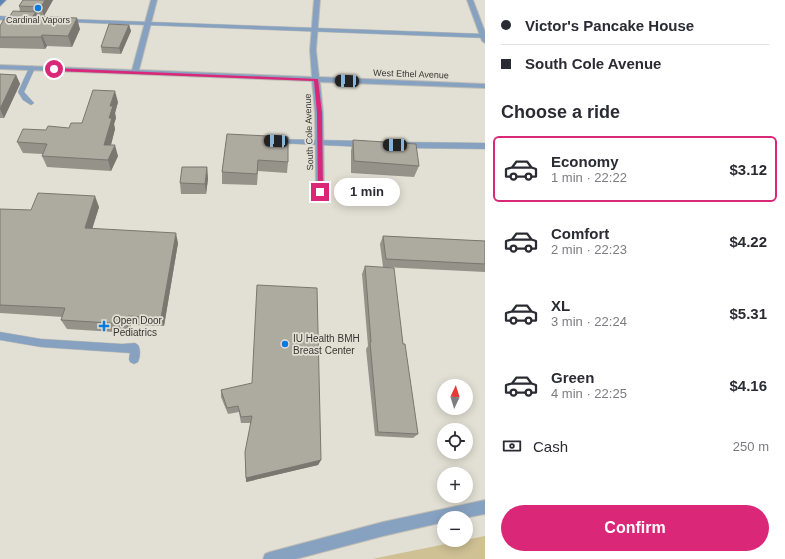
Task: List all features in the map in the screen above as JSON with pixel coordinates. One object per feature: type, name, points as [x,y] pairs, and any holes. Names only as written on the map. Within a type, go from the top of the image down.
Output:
[{"type":"main road","points":[[0,4],[2,0]]},
{"type":"street","points":[[135,72],[154,0]]},
{"type":"street","name":"South Cole Avenue","points":[[317,0],[313,50],[317,80],[320,143],[320,192]]},
{"type":"street","points":[[470,0],[484,37]]},
{"type":"street","name":"West Ethel Avenue","points":[[0,67],[485,86]]},
{"type":"street","points":[[270,559],[383,529],[485,507]]},
{"type":"lane","points":[[0,18],[26,19]]},
{"type":"lane","points":[[59,20],[484,37]]},
{"type":"lane","points":[[31,103],[21,92],[32,68]]},
{"type":"lane","points":[[264,141],[375,144]]},
{"type":"lane","points":[[398,145],[485,146]]},
{"type":"lane","points":[[0,336],[41,342],[103,348],[135,348],[134,359]]},
{"type":"shaded area","points":[[485,536],[485,559],[372,559],[437,546],[437,547],[473,547],[473,538]]},
{"type":"building","points":[[23,0],[45,0],[41,7],[19,6]]},
{"type":"building","points":[[13,11],[36,12],[33,16],[77,18],[68,36],[42,35],[41,37],[0,37],[0,26],[4,19],[8,19]]},
{"type":"building","points":[[109,24],[129,25],[119,48],[101,47]]},
{"type":"building","points":[[0,74],[16,75],[0,109]]},
{"type":"building","points":[[93,90],[115,91],[110,106],[113,106],[109,118],[112,118],[104,145],[115,145],[108,160],[42,156],[47,144],[17,142],[23,129],[46,130],[48,126],[69,128],[71,123],[82,123]]},
{"type":"building","points":[[227,134],[288,137],[288,162],[258,160],[257,174],[222,172]]},
{"type":"building","points":[[353,140],[416,144],[419,166],[354,161]]},
{"type":"building","points":[[182,167],[207,167],[205,184],[180,183]]},
{"type":"building","points":[[38,193],[95,196],[85,228],[176,233],[161,318],[128,316],[126,324],[61,320],[65,308],[0,305],[0,209],[31,210]]},
{"type":"building","points":[[383,236],[485,241],[485,264],[386,259]]},
{"type":"building","points":[[365,266],[394,268],[403,344],[405,344],[418,434],[378,432]]},
{"type":"building","name":"IU Health BMH Breast Center","points":[[257,285],[317,288],[321,460],[246,478],[245,452],[252,416],[241,417],[238,406],[227,408],[221,390],[252,383]]},
{"type":"place","name":"Cardinal Vapors","points":[[38,8]]},
{"type":"place","name":"Open Door Pediatrics","points":[[104,326]]},
{"type":"place","name":"IU Health BMH Breast Center","points":[[285,344]]},
{"type":"route","points":[[54,69],[317,80],[320,192]]}]
